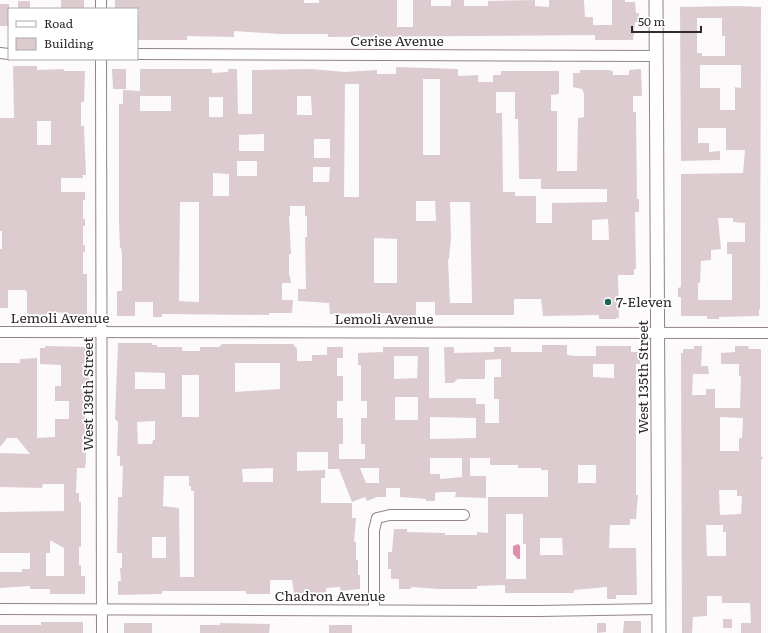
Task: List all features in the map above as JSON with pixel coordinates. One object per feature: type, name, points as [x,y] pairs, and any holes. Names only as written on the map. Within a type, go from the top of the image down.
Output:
[{"type":"street","name":"West 135th Street","points":[[656,0],[659,332],[659,633]]},
{"type":"street","name":"Cerise Avenue","points":[[138,54],[657,56]]},
{"type":"street","name":"West 139th Street","points":[[101,60],[102,633]]},
{"type":"street","name":"Lemoli Avenue","points":[[0,332],[768,333]]},
{"type":"street","points":[[374,610],[374,530],[377,518],[390,515],[464,515]]},
{"type":"street","name":"Chadron Avenue","points":[[0,609],[659,609]]},
{"type":"shaded area","points":[[518,544],[520,546],[520,559],[513,554],[513,546]]},
{"type":"building","points":[[61,0],[84,0],[84,8],[61,8]]},
{"type":"building","points":[[115,0],[304,0],[304,3],[319,3],[319,0],[397,0],[397,27],[413,27],[413,0],[431,0],[431,6],[451,6],[451,0],[464,0],[464,6],[488,6],[488,1],[535,0],[535,6],[549,7],[549,0],[584,0],[585,17],[593,17],[593,25],[612,25],[612,0],[625,0],[625,2],[635,2],[636,13],[639,13],[639,22],[635,22],[633,40],[595,40],[595,35],[328,37],[328,34],[280,34],[234,31],[234,37],[187,36],[187,40],[138,40],[139,9],[115,8]]},
{"type":"building","points":[[18,1],[30,1],[30,8],[18,8]]},
{"type":"building","points":[[0,4],[9,4],[8,26],[0,26]]},
{"type":"building","points":[[680,7],[761,7],[759,316],[719,317],[719,319],[707,319],[707,316],[681,316],[681,297],[678,297],[678,288],[681,287],[681,174],[743,173],[745,150],[726,150],[726,128],[698,128],[698,143],[709,143],[709,152],[720,151],[720,160],[681,161]],"holes":[[[697,18],[722,18],[722,36],[725,36],[725,56],[702,56],[702,53],[697,53]],[[700,65],[741,65],[741,88],[735,87],[735,110],[720,110],[720,88],[700,88]],[[718,218],[733,218],[733,222],[745,223],[745,242],[727,242],[727,254],[732,254],[732,300],[698,300],[698,283],[700,283],[701,261],[711,260],[711,250],[721,249]]]},
{"type":"building","points":[[13,66],[37,66],[37,70],[64,69],[64,71],[85,71],[84,102],[81,102],[81,126],[84,126],[86,175],[83,175],[83,178],[61,178],[61,192],[85,192],[85,200],[83,200],[83,219],[85,219],[85,226],[83,226],[83,245],[85,245],[85,252],[83,252],[83,274],[87,274],[87,315],[47,312],[47,315],[27,314],[27,292],[25,290],[8,290],[8,308],[0,308],[0,249],[2,249],[2,231],[0,231],[0,118],[14,118]],"holes":[[[37,121],[51,121],[51,145],[37,145]]]},
{"type":"building","points":[[396,67],[458,69],[458,76],[478,75],[478,82],[493,82],[493,75],[501,75],[501,71],[559,71],[559,94],[551,95],[551,111],[557,111],[557,171],[577,171],[578,118],[584,117],[584,94],[582,89],[573,87],[573,73],[580,73],[580,70],[608,70],[613,71],[613,75],[629,75],[629,70],[641,69],[642,96],[633,96],[633,112],[636,112],[637,199],[639,199],[639,212],[635,212],[636,269],[634,269],[634,275],[618,275],[619,318],[599,319],[599,315],[543,316],[541,299],[514,299],[514,315],[435,315],[435,302],[416,302],[416,315],[411,317],[389,317],[389,313],[330,314],[329,303],[298,301],[298,289],[306,289],[305,237],[307,237],[307,216],[305,216],[305,206],[290,206],[289,216],[291,254],[289,254],[289,276],[291,283],[282,283],[282,300],[293,300],[292,313],[269,313],[269,315],[162,314],[162,317],[153,317],[153,302],[135,302],[135,316],[117,316],[117,291],[122,291],[122,255],[120,248],[119,222],[119,104],[123,104],[123,90],[140,91],[140,69],[212,69],[212,73],[228,72],[228,69],[237,69],[238,114],[252,114],[252,70],[311,69],[345,72],[377,70],[377,74],[396,74]],"holes":[[[423,79],[440,79],[440,155],[423,155]],[[345,84],[359,84],[359,197],[344,197]],[[496,92],[515,92],[515,119],[518,119],[519,179],[541,179],[541,189],[607,189],[607,202],[552,203],[552,223],[536,223],[536,196],[515,196],[515,192],[503,192],[502,113],[496,113]],[[140,96],[171,96],[171,111],[140,111]],[[297,96],[311,96],[312,115],[297,115]],[[209,97],[223,97],[223,117],[209,117]],[[264,134],[264,151],[239,151],[239,135]],[[314,139],[330,139],[330,158],[314,158]],[[237,161],[257,161],[257,176],[237,176]],[[313,167],[330,167],[329,182],[313,182]],[[213,173],[229,174],[229,196],[213,196]],[[416,201],[435,201],[436,221],[416,221]],[[180,202],[199,202],[199,302],[179,301]],[[450,202],[470,202],[472,303],[450,303],[448,259],[451,236]],[[608,219],[609,240],[592,240],[592,220]],[[374,238],[397,239],[397,283],[374,283]]]},
{"type":"building","points":[[112,69],[126,69],[126,89],[113,89]]},
{"type":"building","points":[[118,343],[152,343],[152,345],[157,345],[157,347],[182,347],[182,351],[200,351],[200,347],[219,347],[222,344],[293,344],[297,349],[297,361],[312,361],[312,355],[327,355],[327,347],[343,347],[343,358],[337,358],[337,376],[343,376],[343,401],[337,401],[337,418],[343,418],[343,444],[339,444],[339,459],[365,459],[365,444],[361,444],[361,418],[367,418],[367,401],[361,401],[361,365],[358,365],[358,353],[383,352],[383,347],[429,347],[429,398],[476,398],[476,404],[485,404],[485,423],[499,423],[499,399],[494,399],[494,377],[501,377],[501,359],[485,360],[485,379],[458,379],[453,383],[445,383],[444,347],[454,347],[454,353],[494,352],[494,347],[511,347],[511,352],[542,352],[542,345],[567,345],[567,355],[596,356],[596,346],[631,346],[631,352],[640,352],[640,364],[636,364],[636,495],[638,495],[636,519],[630,519],[630,525],[610,525],[609,548],[636,548],[637,595],[616,595],[616,599],[607,599],[607,587],[574,590],[574,593],[505,593],[505,585],[477,586],[477,589],[411,587],[411,589],[399,589],[399,579],[391,579],[391,569],[388,569],[388,552],[392,552],[394,529],[407,529],[407,532],[445,533],[445,535],[477,535],[477,532],[488,533],[488,497],[548,497],[548,470],[541,470],[541,468],[518,468],[518,465],[490,465],[490,458],[470,458],[470,476],[486,476],[486,498],[455,497],[456,492],[440,492],[435,493],[435,501],[426,501],[426,499],[400,497],[400,488],[386,488],[386,497],[377,497],[367,501],[365,497],[352,502],[339,469],[328,469],[328,452],[297,452],[297,471],[325,470],[325,478],[321,478],[321,503],[352,503],[352,518],[356,518],[354,542],[356,542],[356,560],[358,560],[360,589],[340,591],[340,587],[326,588],[326,592],[322,593],[294,593],[292,580],[270,580],[270,594],[246,594],[246,591],[162,591],[162,594],[118,595],[118,581],[121,581],[120,568],[122,568],[122,553],[117,553],[118,497],[122,497],[123,466],[120,466],[120,456],[117,456],[118,422],[115,419]],"holes":[[[394,356],[418,356],[417,378],[394,379]],[[235,363],[280,363],[280,389],[235,392]],[[593,364],[614,364],[614,378],[593,377]],[[135,372],[165,373],[165,389],[135,389]],[[182,375],[199,375],[199,417],[182,417]],[[395,397],[418,397],[418,420],[395,420]],[[430,417],[476,418],[476,438],[430,439]],[[155,421],[155,440],[153,440],[152,444],[138,444],[137,422]],[[430,458],[462,458],[462,477],[440,479],[440,474],[430,474]],[[578,465],[596,465],[596,483],[578,483]],[[273,468],[273,482],[243,482],[242,469]],[[360,468],[379,468],[379,483],[366,483]],[[164,476],[189,476],[189,486],[191,486],[191,491],[194,491],[194,577],[180,577],[179,508],[163,506]],[[506,514],[523,514],[523,544],[526,544],[526,579],[506,579]],[[152,537],[166,537],[166,558],[152,558]],[[540,538],[562,538],[563,555],[540,555]]]},
{"type":"building","points":[[45,346],[89,347],[89,383],[86,383],[85,411],[86,460],[85,468],[77,468],[76,493],[79,493],[79,502],[81,502],[81,547],[79,547],[79,565],[81,565],[81,576],[85,576],[85,594],[50,594],[50,589],[30,589],[30,586],[0,588],[0,572],[22,572],[22,569],[30,569],[30,553],[0,553],[0,512],[64,511],[64,484],[43,484],[42,488],[0,487],[0,453],[30,454],[17,438],[7,438],[0,447],[0,363],[20,363],[20,359],[37,358],[37,438],[55,437],[55,419],[69,419],[69,401],[55,401],[55,386],[61,386],[61,365],[40,364],[40,348],[45,348]],"holes":[[[50,540],[64,548],[64,576],[46,576],[46,553],[50,553]]]},
{"type":"building","points":[[694,346],[702,346],[701,366],[708,366],[709,374],[693,374],[692,395],[706,395],[706,389],[715,389],[715,408],[740,408],[741,376],[739,376],[739,364],[721,364],[721,353],[735,352],[735,346],[748,346],[749,349],[761,349],[761,456],[763,458],[761,460],[761,633],[741,633],[741,623],[751,623],[750,603],[722,603],[722,596],[707,596],[707,616],[693,617],[692,633],[682,633],[681,353],[683,353],[683,349],[694,349]],"holes":[[[720,417],[743,418],[742,438],[739,438],[739,451],[720,451]],[[719,490],[737,490],[737,496],[742,496],[741,514],[720,515]],[[706,525],[723,525],[723,532],[726,532],[726,556],[707,556]]]},
{"type":"building","points":[[723,619],[732,619],[732,628],[723,628]]},
{"type":"building","points":[[624,621],[641,621],[641,633],[623,633]]},
{"type":"building","points":[[41,622],[83,622],[83,633],[0,633],[0,625],[41,625]]},
{"type":"building","points":[[124,623],[152,623],[152,633],[124,633]]},
{"type":"building","points":[[220,623],[270,624],[269,633],[200,633],[200,625],[220,625]]},
{"type":"building","points":[[597,623],[606,623],[606,632],[597,633]]},
{"type":"building","points":[[329,625],[352,625],[352,633],[329,633]]},
{"type":"place","name":"7-Eleven","points":[[608,302]]}]
